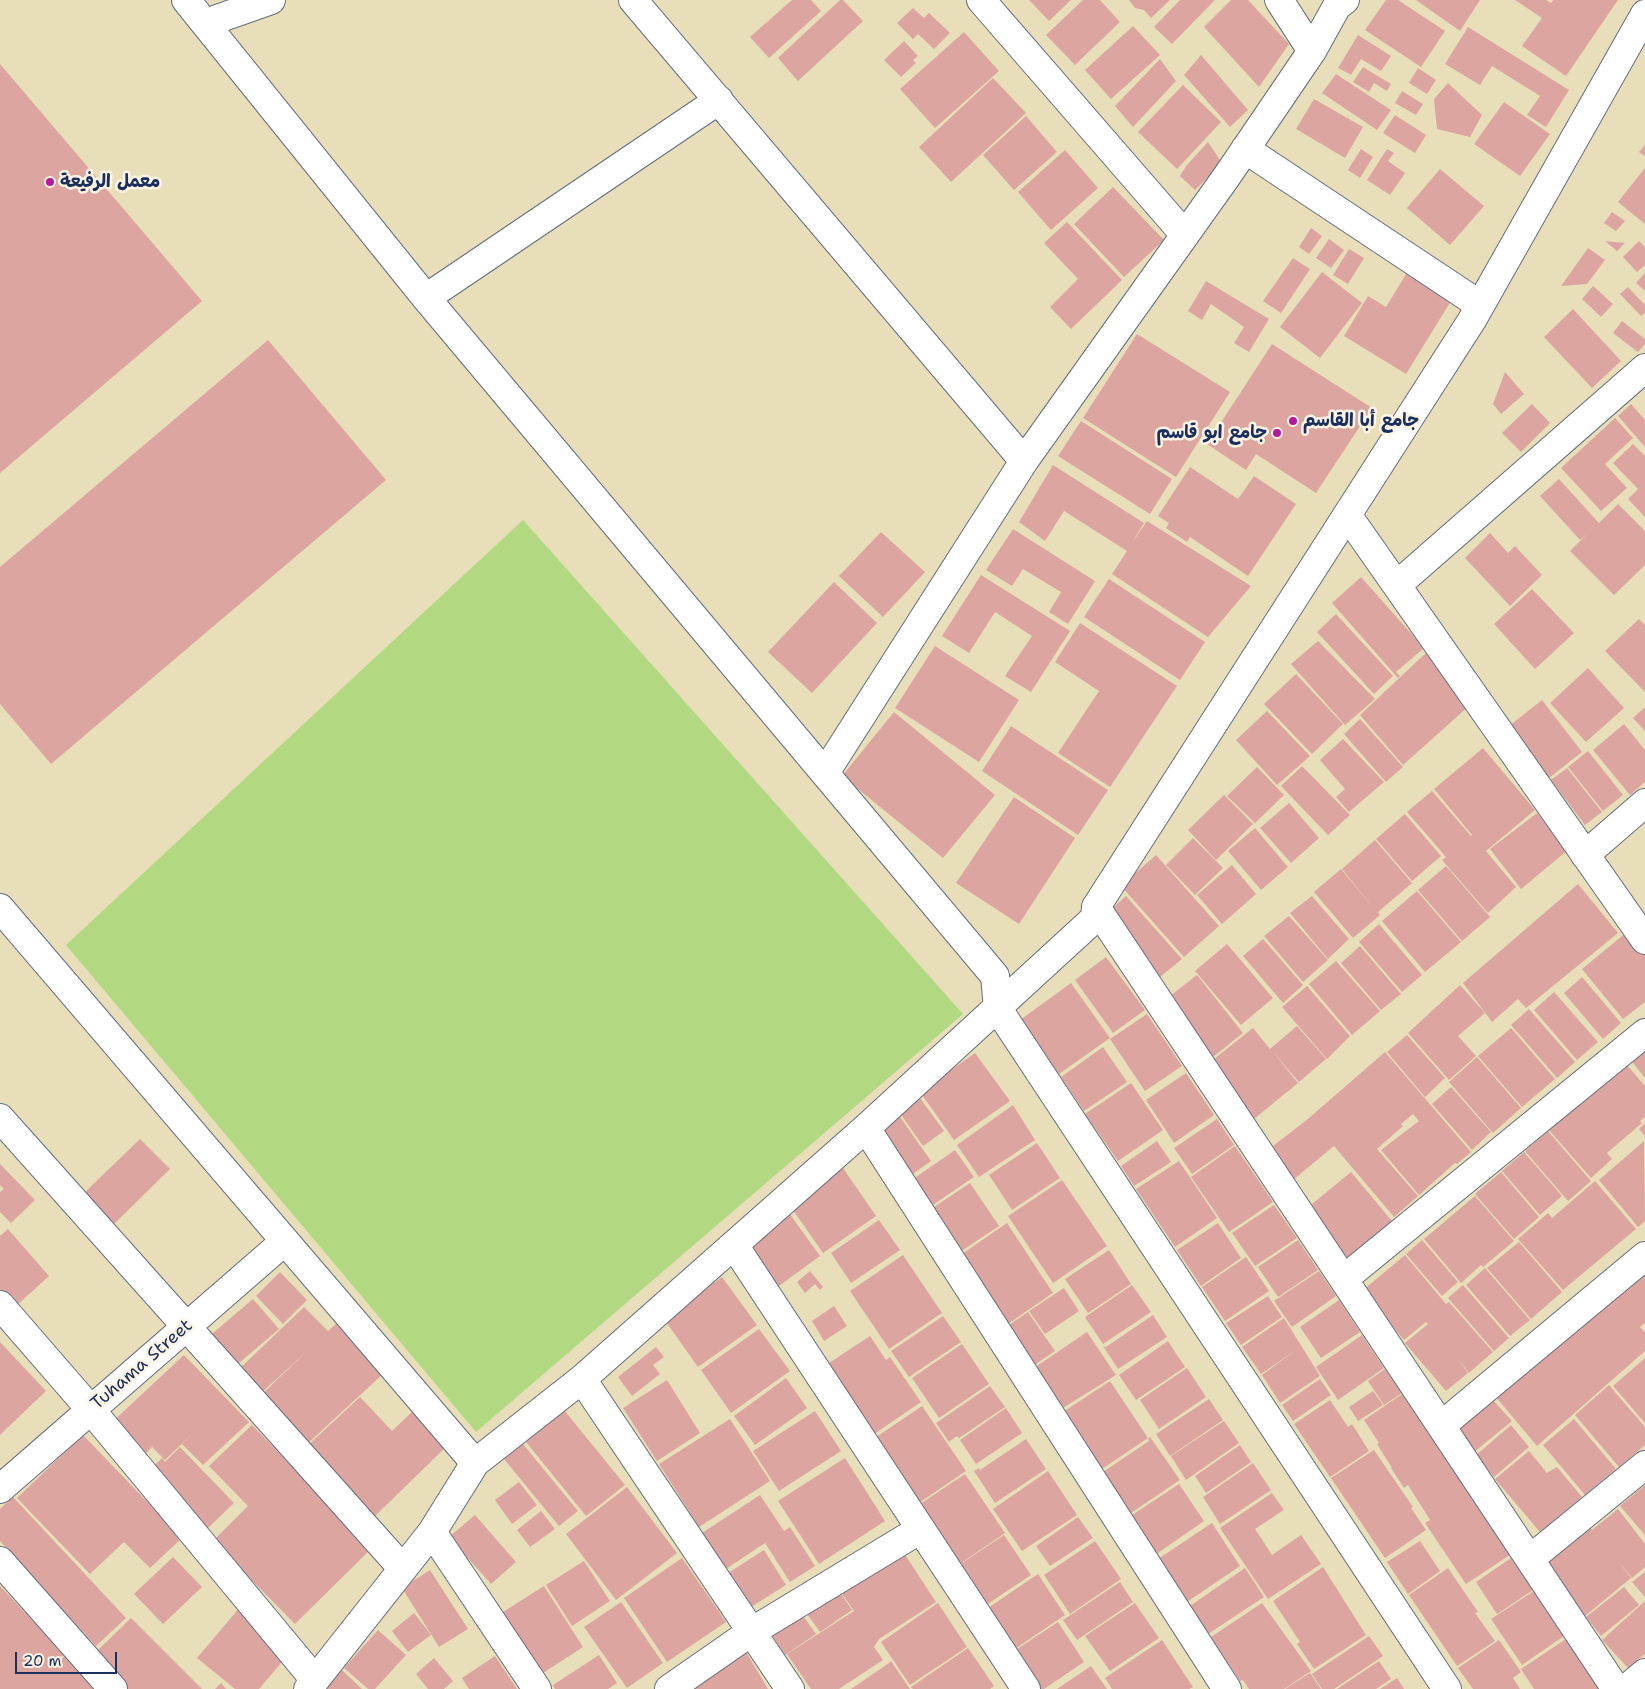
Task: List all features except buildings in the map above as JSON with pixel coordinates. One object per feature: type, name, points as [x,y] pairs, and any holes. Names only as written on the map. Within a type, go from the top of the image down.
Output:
[{"type":"street","points":[[186,0],[426,298],[995,976],[998,1008],[1447,1689]]},
{"type":"street","points":[[206,23],[272,0]]},
{"type":"street","points":[[633,0],[1024,461]]},
{"type":"street","points":[[981,0],[1185,235]]},
{"type":"street","points":[[1279,0],[1312,51]]},
{"type":"street","points":[[825,772],[1024,461],[1245,149],[1312,51],[1337,6],[1345,0]]},
{"type":"street","points":[[0,1305],[91,1410],[311,1684],[432,1532],[475,1463],[582,1379],[866,1128],[1095,918],[1096,907],[1348,516],[1480,305],[1645,14]]},
{"type":"street","points":[[426,298],[719,100]]},
{"type":"street","points":[[1245,149],[1480,305]]},
{"type":"street","points":[[1397,585],[1643,375]]},
{"type":"street","points":[[1348,516],[1645,940]]},
{"type":"street","points":[[1586,855],[1645,803]]},
{"type":"street","points":[[1096,907],[1345,1278],[1616,1689]]},
{"type":"street","points":[[0,908],[475,1463]]},
{"type":"street","points":[[1345,1278],[1645,1034]]},
{"type":"street","points":[[0,1118],[402,1569]]},
{"type":"street","points":[[866,1128],[1227,1689]]},
{"type":"street","name":"Tuhama Street","points":[[0,1489],[285,1241]]},
{"type":"street","points":[[734,1245],[1026,1689]]},
{"type":"street","points":[[1442,1425],[1645,1256]]},
{"type":"street","points":[[582,1379],[790,1689]]},
{"type":"street","points":[[1530,1560],[1645,1464]]},
{"type":"street","points":[[669,1689],[751,1632],[922,1529]]},
{"type":"street","points":[[432,1532],[537,1689]]},
{"type":"street","points":[[0,1561],[112,1689]]},
{"type":"street","points":[[1626,1689],[1645,1672]]},
{"type":"green space","points":[[523,520],[963,1014],[476,1432],[66,945]]},
{"type":"place","name":"معمل الرفيعة","points":[[50,182]]},
{"type":"place","name":"جامع أبا القاسم","points":[[1293,421]]},
{"type":"place","name":"جامع ابو قاسم","points":[[1277,433]]}]
